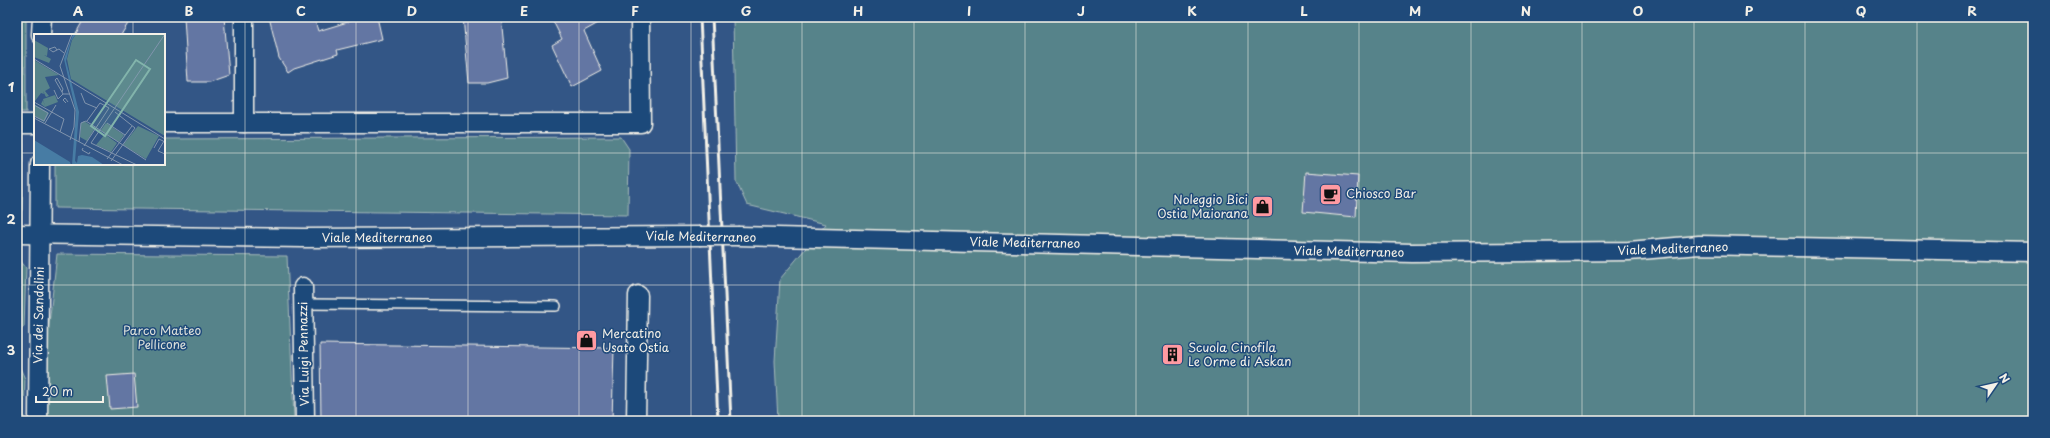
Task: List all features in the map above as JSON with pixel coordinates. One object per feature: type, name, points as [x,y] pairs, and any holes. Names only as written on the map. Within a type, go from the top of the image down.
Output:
[{"type":"street","points":[[41,34],[42,17]]},
{"type":"street","points":[[244,17],[244,123]]},
{"type":"street","points":[[165,123],[641,123],[640,17]]},
{"type":"street","points":[[17,124],[34,124]]},
{"type":"street","name":"Via dei Sandolini","points":[[38,421],[40,165]]},
{"type":"street","name":"Viale Mediterraneo","points":[[17,234],[303,238],[739,236],[1412,253],[1629,251],[1699,246],[2033,252]]},
{"type":"street","name":"Via Luigi Pennazzi","points":[[304,295],[305,421]]},
{"type":"street","points":[[636,421],[638,295]]},
{"type":"lane","points":[[304,295],[556,306]]},
{"type":"green space","points":[[17,17],[26,17],[26,112],[17,112]]},
{"type":"green space","points":[[733,17],[2033,17],[2033,421],[778,421],[775,361],[780,279],[826,224],[747,205],[736,181]]},
{"type":"green space","points":[[621,137],[629,149],[628,215],[55,208],[55,165],[165,165],[165,139]]},
{"type":"green space","points":[[17,138],[21,138],[23,144],[22,210],[17,217]]},
{"type":"green space","name":"Parco Matteo Pellicone","points":[[57,254],[287,256],[294,421],[38,421]]},
{"type":"green space","points":[[17,256],[26,268],[24,327],[17,332]]},
{"type":"green space","points":[[17,361],[25,379],[24,421],[17,421]]},
{"type":"building","points":[[85,17],[132,17],[122,34],[76,34]]},
{"type":"building","points":[[184,17],[224,17],[229,75],[209,82],[188,82]]},
{"type":"building","points":[[269,17],[314,17],[318,31],[364,17],[377,17],[382,39],[337,50],[338,54],[294,68],[288,72],[279,58]]},
{"type":"building","points":[[463,17],[501,17],[507,78],[487,83],[469,83]]},
{"type":"building","points":[[551,17],[609,17],[584,31],[602,71],[572,87],[552,45],[562,39]]},
{"type":"building","name":"Chiosco Bar","points":[[1306,172],[1358,176],[1356,217],[1303,212]]},
{"type":"building","points":[[320,344],[614,348],[612,421],[321,421]]},
{"type":"building","points":[[134,374],[137,407],[110,409],[107,376]]},
{"type":"railway","points":[[700,17],[718,421]]},
{"type":"railway","points":[[712,17],[731,421]]},
{"type":"place","name":"Chiosco Bar","points":[[1331,194]]},
{"type":"place","name":"Noleggio Bici Ostia Maiorana","points":[[1263,207]]},
{"type":"place","name":"Mercatino Usato Ostia","points":[[587,341]]},
{"type":"place","name":"Scuola Cinofila Le Orme di Askan","points":[[1172,355]]}]
